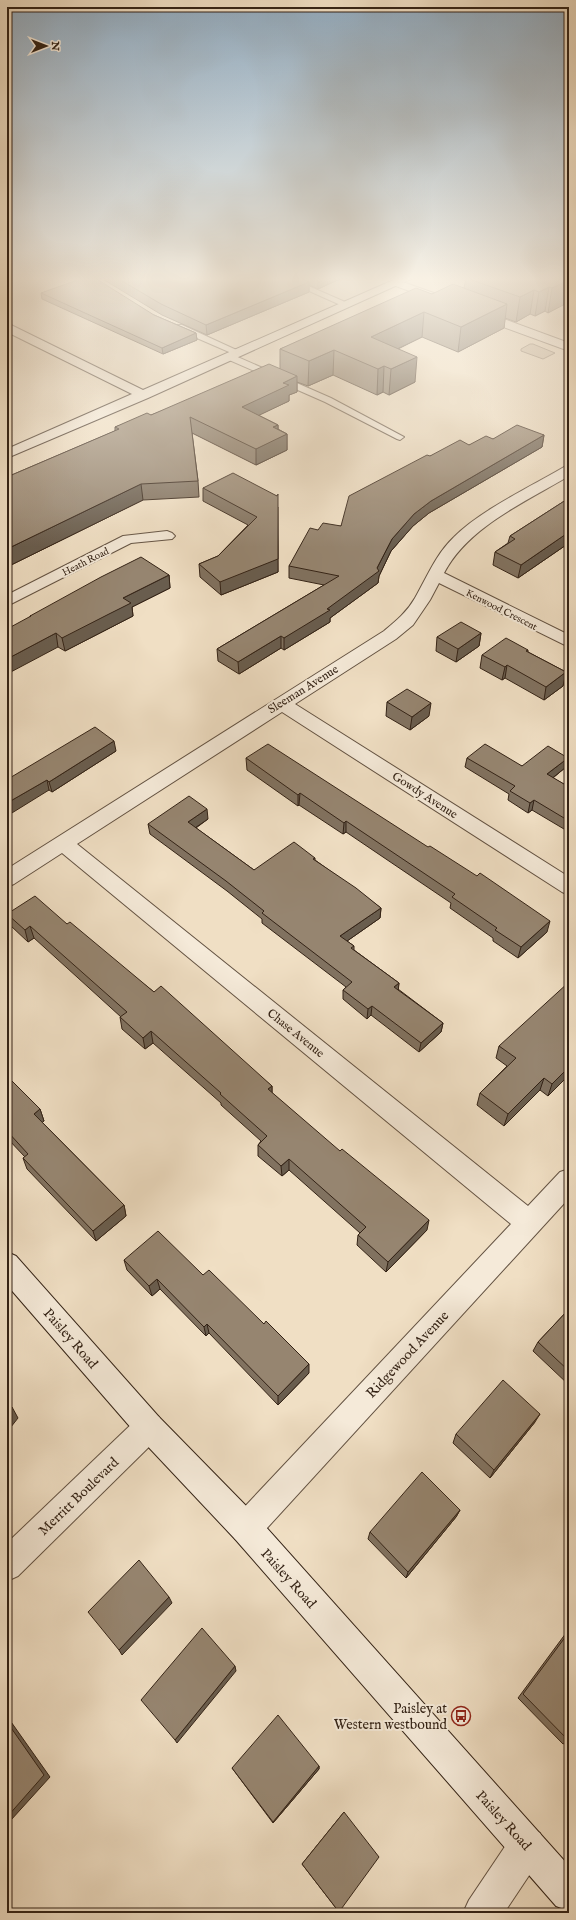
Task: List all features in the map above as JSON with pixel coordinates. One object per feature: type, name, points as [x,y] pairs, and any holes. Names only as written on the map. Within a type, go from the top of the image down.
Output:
[{"type":"street","points":[[88,368],[143,395]]},
{"type":"street","points":[[7,454],[205,368]]},
{"type":"street","name":"Sleeman Avenue","points":[[7,879],[395,630],[407,621],[422,600],[444,558],[459,540],[485,520],[569,470]]},
{"type":"street","name":"Heath Road","points":[[7,601],[128,539],[167,536]]},
{"type":"street","name":"Kenwood Crescent","points":[[435,575],[569,642]]},
{"type":"street","name":"Gowdy Avenue","points":[[281,703],[569,887]]},
{"type":"street","name":"Chase Avenue","points":[[63,843],[529,1222]]},
{"type":"street","name":"Ridgewood Avenue","points":[[246,1528],[569,1180]]},
{"type":"street","name":"Paisley Road","points":[[7,1265],[149,1427],[246,1528],[569,1893]]},
{"type":"street","name":"Merritt Boulevard","points":[[7,1565],[149,1427]]},
{"type":"street","points":[[482,1913],[527,1846]]},
{"type":"lane","points":[[260,368],[400,437]]},
{"type":"building","points":[[261,368],[277,368],[297,376],[283,383],[289,385],[242,407],[278,425],[273,427],[287,434],[256,449],[190,417],[198,481],[141,484],[7,549],[7,477],[119,429],[115,427],[147,413],[151,415]]},
{"type":"building","points":[[517,425],[544,435],[431,501],[414,514],[392,539],[377,568],[379,571],[327,609],[330,610],[284,638],[281,636],[238,662],[217,649],[339,576],[289,566],[310,528],[318,530],[323,523],[341,526],[349,496],[427,455],[430,456],[460,440],[469,445],[486,436],[493,439]]},
{"type":"building","points":[[233,473],[277,496],[278,494],[278,559],[220,582],[199,564],[218,556],[257,517],[203,488]]},
{"type":"building","points":[[569,498],[569,532],[521,565],[495,552],[515,539],[510,536]]},
{"type":"building","points":[[141,557],[169,575],[123,598],[131,603],[62,638],[56,633],[7,659],[7,629],[101,577]]},
{"type":"building","points":[[461,622],[481,633],[458,649],[437,637]]},
{"type":"building","points":[[506,638],[528,650],[526,651],[566,672],[546,687],[507,665],[505,667],[482,655]]},
{"type":"building","points":[[407,689],[431,703],[412,717],[387,702]]},
{"type":"building","points":[[95,727],[114,741],[49,782],[47,780],[7,803],[7,778],[8,779]]},
{"type":"building","points":[[268,744],[428,847],[430,846],[477,876],[480,873],[550,921],[521,947],[495,930],[497,928],[452,897],[455,894],[346,821],[344,823],[300,793],[298,795],[246,758]]},
{"type":"building","points":[[485,744],[522,766],[548,746],[568,758],[547,774],[569,787],[569,821],[534,800],[530,803],[510,791],[515,786],[467,758]]},
{"type":"building","points":[[189,796],[207,809],[188,822],[254,870],[294,842],[315,858],[313,859],[356,888],[381,908],[340,936],[354,946],[351,948],[399,983],[394,987],[443,1023],[421,1043],[372,1006],[368,1009],[343,990],[352,982],[262,913],[264,911],[226,881],[148,824]]},
{"type":"building","points":[[35,896],[67,924],[70,922],[154,992],[161,986],[272,1086],[268,1089],[340,1151],[342,1149],[429,1220],[388,1262],[358,1235],[366,1227],[289,1159],[281,1166],[258,1145],[267,1136],[220,1094],[221,1093],[151,1031],[143,1038],[120,1017],[127,1012],[30,926],[25,930],[7,914]]},
{"type":"building","points":[[569,982],[569,1067],[552,1084],[544,1078],[508,1114],[480,1093],[516,1058],[499,1046]]},
{"type":"building","points":[[7,1076],[40,1109],[34,1114],[124,1205],[93,1231],[23,1158],[28,1154],[7,1131]]},
{"type":"building","points":[[158,1231],[203,1275],[209,1270],[264,1324],[266,1321],[309,1364],[278,1396],[207,1324],[204,1327],[157,1279],[149,1286],[124,1260]]},
{"type":"building","points":[[569,1309],[569,1371],[538,1342]]},
{"type":"building","points":[[503,1380],[540,1414],[494,1470],[456,1434]]},
{"type":"building","points":[[7,1403],[12,1407],[7,1413]]},
{"type":"building","points":[[422,1472],[460,1510],[408,1572],[370,1532]]},
{"type":"building","points":[[139,1560],[169,1597],[119,1650],[88,1612]]},
{"type":"building","points":[[202,1628],[235,1666],[175,1740],[141,1700]]},
{"type":"building","points":[[569,1632],[569,1741],[523,1694]]},
{"type":"building","points":[[278,1715],[319,1766],[273,1822],[232,1768]]},
{"type":"building","points":[[7,1722],[44,1775],[7,1817]]},
{"type":"building","points":[[344,1812],[379,1857],[339,1912],[302,1864]]},
{"type":"place","name":"Paisley at Western westbound","points":[[461,1716]]}]
